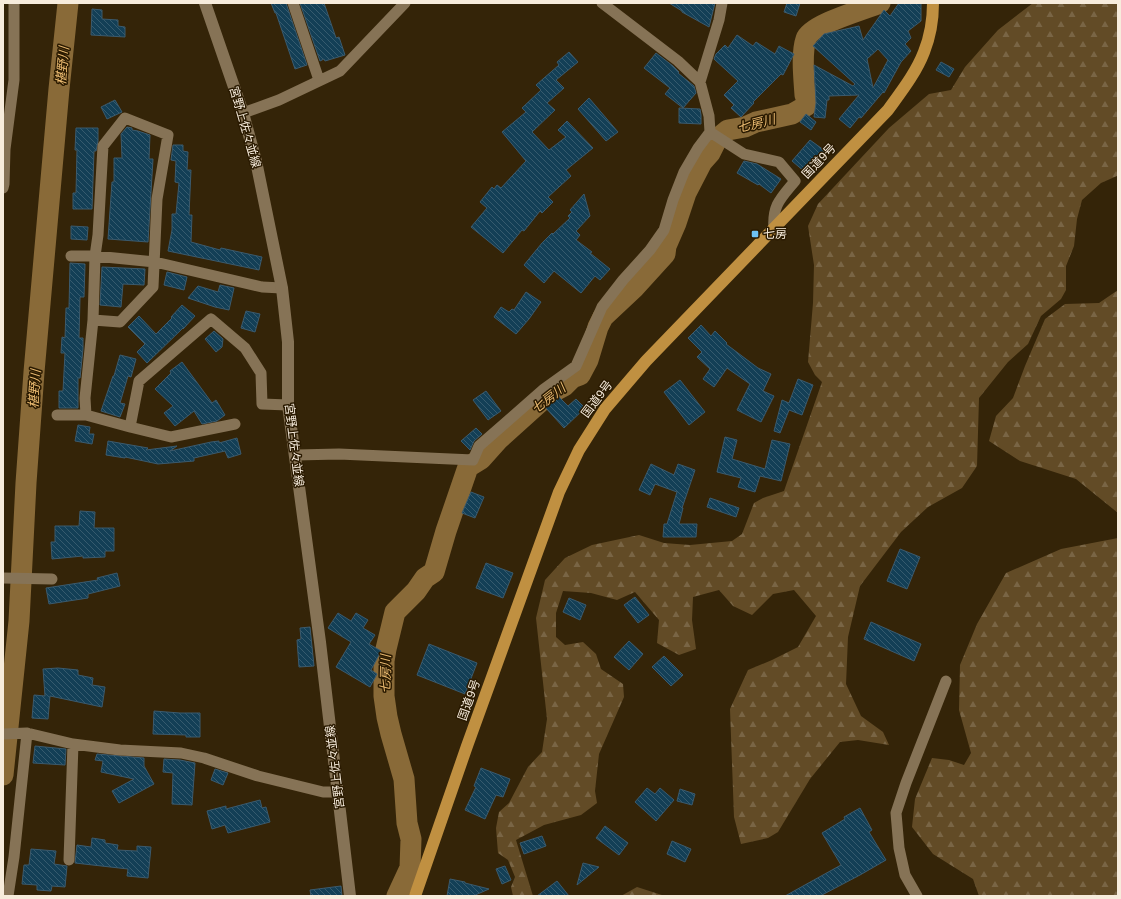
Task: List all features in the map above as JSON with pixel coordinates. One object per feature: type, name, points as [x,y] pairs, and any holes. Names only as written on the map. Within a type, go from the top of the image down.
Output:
[{"type":"highway","name":"国道9号","points":[[415,896],[467,746],[559,492],[580,450],[605,409],[646,361],[888,110],[908,83],[925,52],[930,29],[933,3]]},
{"type":"main road","name":"宮野上佐々並線","points":[[205,3],[243,113],[266,202],[282,288],[288,342],[288,405],[296,455],[350,896]]},
{"type":"street","points":[[3,188],[4,149],[14,80],[14,3]]},
{"type":"street","points":[[293,3],[319,80]]},
{"type":"street","points":[[243,113],[279,100],[340,71],[405,3]]},
{"type":"street","points":[[296,455],[339,454],[473,460],[479,446],[544,389],[576,366],[602,308],[623,280],[650,250],[664,230],[673,200],[684,172],[698,148],[710,132],[709,116],[700,82],[678,61],[602,3]]},
{"type":"street","points":[[700,82],[719,20],[722,3]]},
{"type":"street","points":[[86,415],[85,398],[93,320],[95,256],[98,235],[103,146],[125,118],[168,135],[157,199],[153,287],[120,322],[93,320]]},
{"type":"street","points":[[710,132],[744,154],[779,162],[795,181],[776,205],[773,218],[774,229]]},
{"type":"street","points":[[71,256],[95,256],[155,262],[262,287],[282,288]]},
{"type":"street","points":[[130,427],[139,381],[212,319],[245,348],[262,373],[262,404],[288,405]]},
{"type":"street","points":[[57,415],[86,415],[171,437],[235,424]]},
{"type":"street","points":[[3,578],[52,579]]},
{"type":"street","points":[[917,896],[904,875],[899,848],[896,813],[906,782],[946,681]]},
{"type":"street","points":[[3,734],[25,733],[73,744],[120,750],[180,753],[204,758],[258,776],[323,792],[338,792]]},
{"type":"street","points":[[8,896],[14,857],[25,733]]},
{"type":"street","points":[[69,860],[73,744]]},
{"type":"green space","points":[[1033,3],[1118,3],[1118,177],[1117,176],[1101,183],[1082,200],[1077,219],[1074,246],[1066,266],[1066,290],[1061,299],[1041,316],[1028,344],[1008,362],[979,398],[977,466],[962,488],[928,507],[901,532],[860,586],[848,637],[846,684],[861,716],[883,732],[889,745],[858,740],[840,742],[810,779],[778,832],[768,838],[741,844],[734,817],[730,709],[748,670],[798,647],[816,616],[794,590],[773,594],[752,615],[733,606],[719,590],[693,597],[692,620],[696,649],[679,655],[657,643],[659,620],[635,592],[617,600],[591,593],[563,591],[556,613],[556,637],[565,645],[583,642],[596,654],[601,669],[623,684],[624,697],[599,754],[595,791],[597,803],[581,815],[544,825],[516,840],[533,896],[513,896],[511,887],[515,877],[508,860],[498,853],[496,828],[499,812],[509,803],[528,767],[542,752],[547,719],[536,618],[545,580],[565,558],[592,545],[639,535],[664,543],[690,545],[732,541],[742,534],[754,503],[763,498],[784,491],[822,382],[815,375],[808,362],[813,303],[814,265],[808,226],[818,204],[889,128],[929,94],[951,90],[965,67],[998,30]]},
{"type":"green space","points":[[1118,290],[1118,513],[1076,479],[1020,461],[989,441],[996,416],[1013,398],[1045,319],[1065,304],[1099,303]]},
{"type":"green space","points":[[1118,538],[1118,896],[979,896],[973,879],[933,854],[912,827],[915,799],[932,758],[949,760],[964,765],[971,753],[959,710],[960,665],[977,624],[1006,573],[1061,549]]},
{"type":"green space","points":[[637,887],[665,896],[621,896]]},
{"type":"building","points":[[271,3],[286,3],[307,65],[295,69],[276,13]]},
{"type":"building","points":[[300,3],[324,3],[336,38],[339,37],[345,55],[320,61]]},
{"type":"building","points":[[669,3],[715,3],[709,27],[682,12]]},
{"type":"building","points":[[787,3],[800,3],[796,16],[784,12]]},
{"type":"building","points":[[899,3],[921,3],[921,21],[908,31],[911,38],[905,44],[911,51],[901,62],[884,93],[883,92],[861,118],[859,117],[850,128],[839,119],[859,95],[829,96],[829,100],[827,100],[825,118],[814,117],[816,103],[814,65],[853,86],[855,84],[813,46],[824,34],[859,26],[863,40],[884,10],[890,16]],"holes":[[[878,49],[888,60],[873,88],[867,59]]]},
{"type":"building","points":[[92,9],[102,10],[102,19],[118,20],[118,26],[125,27],[125,37],[91,35]]},
{"type":"building","points":[[737,35],[753,46],[756,42],[775,54],[779,46],[794,54],[783,75],[781,74],[753,102],[754,103],[741,117],[731,108],[734,105],[724,95],[738,81],[714,59],[716,54],[725,45],[728,48]]},
{"type":"building","points":[[569,52],[578,62],[556,80],[564,88],[547,103],[555,110],[532,132],[549,150],[566,137],[558,130],[567,121],[593,148],[566,170],[571,176],[548,197],[553,202],[542,213],[540,211],[524,231],[522,230],[503,253],[471,227],[487,208],[480,202],[492,187],[494,189],[497,185],[501,188],[526,161],[502,132],[526,112],[522,108],[541,90],[536,85],[559,65],[557,62]]},
{"type":"building","points":[[656,53],[673,66],[679,72],[678,73],[694,86],[696,93],[683,108],[665,94],[670,88],[644,68]]},
{"type":"building","points":[[941,62],[954,69],[949,77],[936,70]]},
{"type":"building","points":[[589,98],[618,132],[606,141],[578,109]]},
{"type":"building","points":[[115,100],[122,112],[107,119],[101,107]]},
{"type":"building","points":[[679,108],[700,109],[701,124],[679,123]]},
{"type":"building","points":[[806,114],[816,122],[811,130],[800,122]]},
{"type":"building","points":[[127,127],[150,135],[149,159],[153,159],[148,242],[108,239],[112,182],[114,182],[114,158],[122,158],[121,134]]},
{"type":"building","points":[[76,128],[98,128],[98,141],[96,151],[94,151],[92,209],[73,209],[73,193],[76,193]]},
{"type":"building","points":[[810,140],[828,153],[822,160],[818,157],[805,172],[792,161]]},
{"type":"building","points":[[173,145],[183,145],[183,151],[188,152],[187,170],[191,170],[189,215],[192,215],[191,242],[220,250],[221,248],[262,257],[259,270],[168,251],[172,230],[172,214],[176,214],[179,183],[175,182],[176,161],[171,160]]},
{"type":"building","points":[[744,161],[757,164],[781,179],[771,193],[759,184],[758,185],[737,173]]},
{"type":"building","points":[[584,194],[590,216],[576,231],[580,235],[576,240],[592,252],[590,253],[610,269],[600,280],[595,276],[581,293],[554,271],[544,283],[524,265],[542,243],[570,218],[568,216],[572,212],[570,210]]},
{"type":"building","points":[[71,226],[88,227],[87,240],[71,239]]},
{"type":"building","points":[[70,263],[85,264],[84,297],[80,297],[79,338],[83,338],[83,349],[80,378],[78,378],[78,408],[59,408],[59,391],[63,391],[65,353],[61,353],[62,337],[65,338],[66,308],[69,308]]},
{"type":"building","points":[[102,267],[145,269],[144,285],[123,284],[121,307],[100,305]]},
{"type":"building","points":[[167,272],[187,277],[184,290],[164,285]]},
{"type":"building","points":[[220,285],[234,288],[229,310],[188,298],[198,286],[218,292]]},
{"type":"building","points":[[526,292],[541,302],[516,334],[494,317],[501,307],[509,312],[512,309],[514,310]]},
{"type":"building","points":[[182,305],[195,316],[147,363],[137,352],[145,344],[128,327],[139,316],[156,334],[172,318],[171,317]]},
{"type":"building","points":[[246,311],[260,314],[255,332],[241,328]]},
{"type":"building","points":[[701,325],[711,336],[715,331],[727,343],[726,344],[758,368],[771,374],[763,391],[774,396],[761,422],[737,410],[750,384],[727,368],[714,387],[703,379],[710,369],[697,357],[702,352],[688,338]]},
{"type":"building","points":[[214,331],[223,339],[222,347],[216,352],[205,339]]},
{"type":"building","points":[[120,355],[136,359],[131,377],[128,376],[120,403],[125,404],[120,417],[101,411]]},
{"type":"building","points":[[182,362],[212,403],[216,400],[225,415],[217,421],[202,424],[194,411],[175,426],[164,413],[173,406],[155,389],[171,373],[170,371]]},
{"type":"building","points":[[798,379],[813,385],[802,415],[789,410],[780,433],[774,431],[782,400],[789,403]]},
{"type":"building","points":[[680,380],[705,412],[689,425],[664,392]]},
{"type":"building","points":[[486,391],[501,411],[488,420],[473,400]]},
{"type":"building","points":[[556,394],[568,406],[576,399],[585,408],[564,428],[544,406]]},
{"type":"building","points":[[78,425],[90,427],[89,434],[94,434],[92,444],[75,441]]},
{"type":"building","points":[[476,428],[482,434],[474,441],[470,450],[461,441]]},
{"type":"building","points":[[725,437],[737,440],[732,459],[765,469],[772,440],[790,444],[781,481],[760,476],[755,492],[738,487],[741,478],[717,472]]},
{"type":"building","points":[[237,438],[241,454],[228,458],[225,451],[194,458],[194,461],[158,464],[125,457],[106,455],[108,441],[148,448],[146,450],[177,446],[170,451],[211,442],[219,441],[219,443]]},
{"type":"building","points":[[651,464],[674,475],[678,464],[695,470],[682,508],[679,524],[697,524],[696,537],[663,537],[664,524],[667,524],[677,492],[655,484],[650,495],[639,490]]},
{"type":"building","points":[[471,492],[484,497],[475,518],[462,513]]},
{"type":"building","points":[[710,498],[739,508],[736,517],[707,507]]},
{"type":"building","points":[[80,511],[95,512],[94,528],[114,528],[114,551],[105,551],[105,557],[83,558],[83,556],[52,559],[51,542],[55,542],[55,526],[79,526]]},
{"type":"building","points":[[900,549],[920,557],[907,589],[887,581]]},
{"type":"building","points":[[486,563],[513,573],[503,598],[476,588]]},
{"type":"building","points":[[117,573],[120,586],[88,594],[88,598],[49,604],[46,588],[98,580],[97,578]]},
{"type":"building","points":[[635,597],[649,615],[638,623],[624,605]]},
{"type":"building","points":[[569,598],[586,605],[580,620],[563,612]]},
{"type":"building","points":[[338,613],[351,621],[356,613],[368,620],[363,628],[375,635],[369,644],[381,651],[371,670],[377,674],[370,687],[336,667],[351,642],[328,628]]},
{"type":"building","points":[[871,622],[921,644],[914,661],[864,639]]},
{"type":"building","points":[[310,627],[314,666],[299,667],[297,640],[301,639],[300,628]]},
{"type":"building","points":[[629,641],[643,654],[629,670],[614,657]]},
{"type":"building","points":[[429,644],[477,663],[465,694],[417,675]]},
{"type":"building","points":[[664,656],[683,675],[671,686],[652,667]]},
{"type":"building","points":[[58,668],[78,670],[78,675],[93,678],[92,685],[105,687],[102,707],[50,696],[48,719],[32,718],[34,695],[45,696],[43,669]]},
{"type":"building","points":[[154,711],[200,713],[200,737],[153,734]]},
{"type":"building","points":[[35,746],[66,749],[65,765],[33,763]]},
{"type":"building","points":[[97,754],[144,758],[144,766],[154,784],[119,803],[112,791],[134,779],[101,772],[103,761],[95,760]]},
{"type":"building","points":[[164,759],[195,763],[192,805],[172,804],[173,773],[163,772]]},
{"type":"building","points":[[481,768],[510,779],[503,797],[496,795],[485,819],[465,810],[476,787],[474,786]]},
{"type":"building","points":[[215,769],[228,773],[223,785],[211,780]]},
{"type":"building","points":[[647,788],[655,794],[660,788],[674,800],[656,821],[635,802]]},
{"type":"building","points":[[680,789],[695,794],[692,805],[677,801]]},
{"type":"building","points":[[260,800],[262,808],[266,807],[270,822],[228,833],[225,825],[212,829],[207,811],[226,806],[226,809]]},
{"type":"building","points":[[860,808],[872,830],[869,832],[886,860],[820,896],[785,896],[841,865],[822,833],[845,819],[844,817]]},
{"type":"building","points":[[605,826],[628,843],[619,855],[596,838]]},
{"type":"building","points":[[542,836],[546,846],[524,854],[520,843]]},
{"type":"building","points":[[92,838],[105,840],[105,843],[118,845],[117,850],[137,851],[137,846],[151,847],[148,878],[127,876],[128,869],[75,863],[77,845],[91,847]]},
{"type":"building","points":[[672,841],[691,849],[685,862],[667,854]]},
{"type":"building","points":[[31,849],[56,851],[54,864],[67,866],[65,887],[52,886],[51,891],[37,890],[37,885],[22,884],[24,865],[29,865]]},
{"type":"building","points":[[583,863],[599,867],[577,885]]},
{"type":"building","points":[[505,866],[511,880],[502,884],[496,869]]},
{"type":"building","points":[[450,879],[489,889],[473,896],[447,896]]},
{"type":"building","points":[[557,881],[569,896],[537,896]]},
{"type":"building","points":[[341,886],[342,896],[311,896],[310,890]]},
{"type":"waterway","name":"椹野川","points":[[3,775],[19,621],[26,483],[34,372],[68,3]]},
{"type":"waterway","name":"七房川","points":[[397,896],[410,868],[411,839],[407,823],[404,779],[387,717],[384,696],[384,661],[395,612],[416,591],[425,578],[434,572],[446,531],[468,467],[481,459],[498,440],[549,394],[564,386],[572,378],[580,375],[588,360],[598,327],[603,317],[635,287],[665,254],[666,246],[676,223],[686,193],[702,162],[710,153],[717,139],[728,130],[745,127],[756,122],[792,114],[806,106],[807,101],[805,95],[803,67],[804,45],[810,33],[827,23],[880,3]]},
{"type":"place","name":"七房","points":[[755,234]]}]
